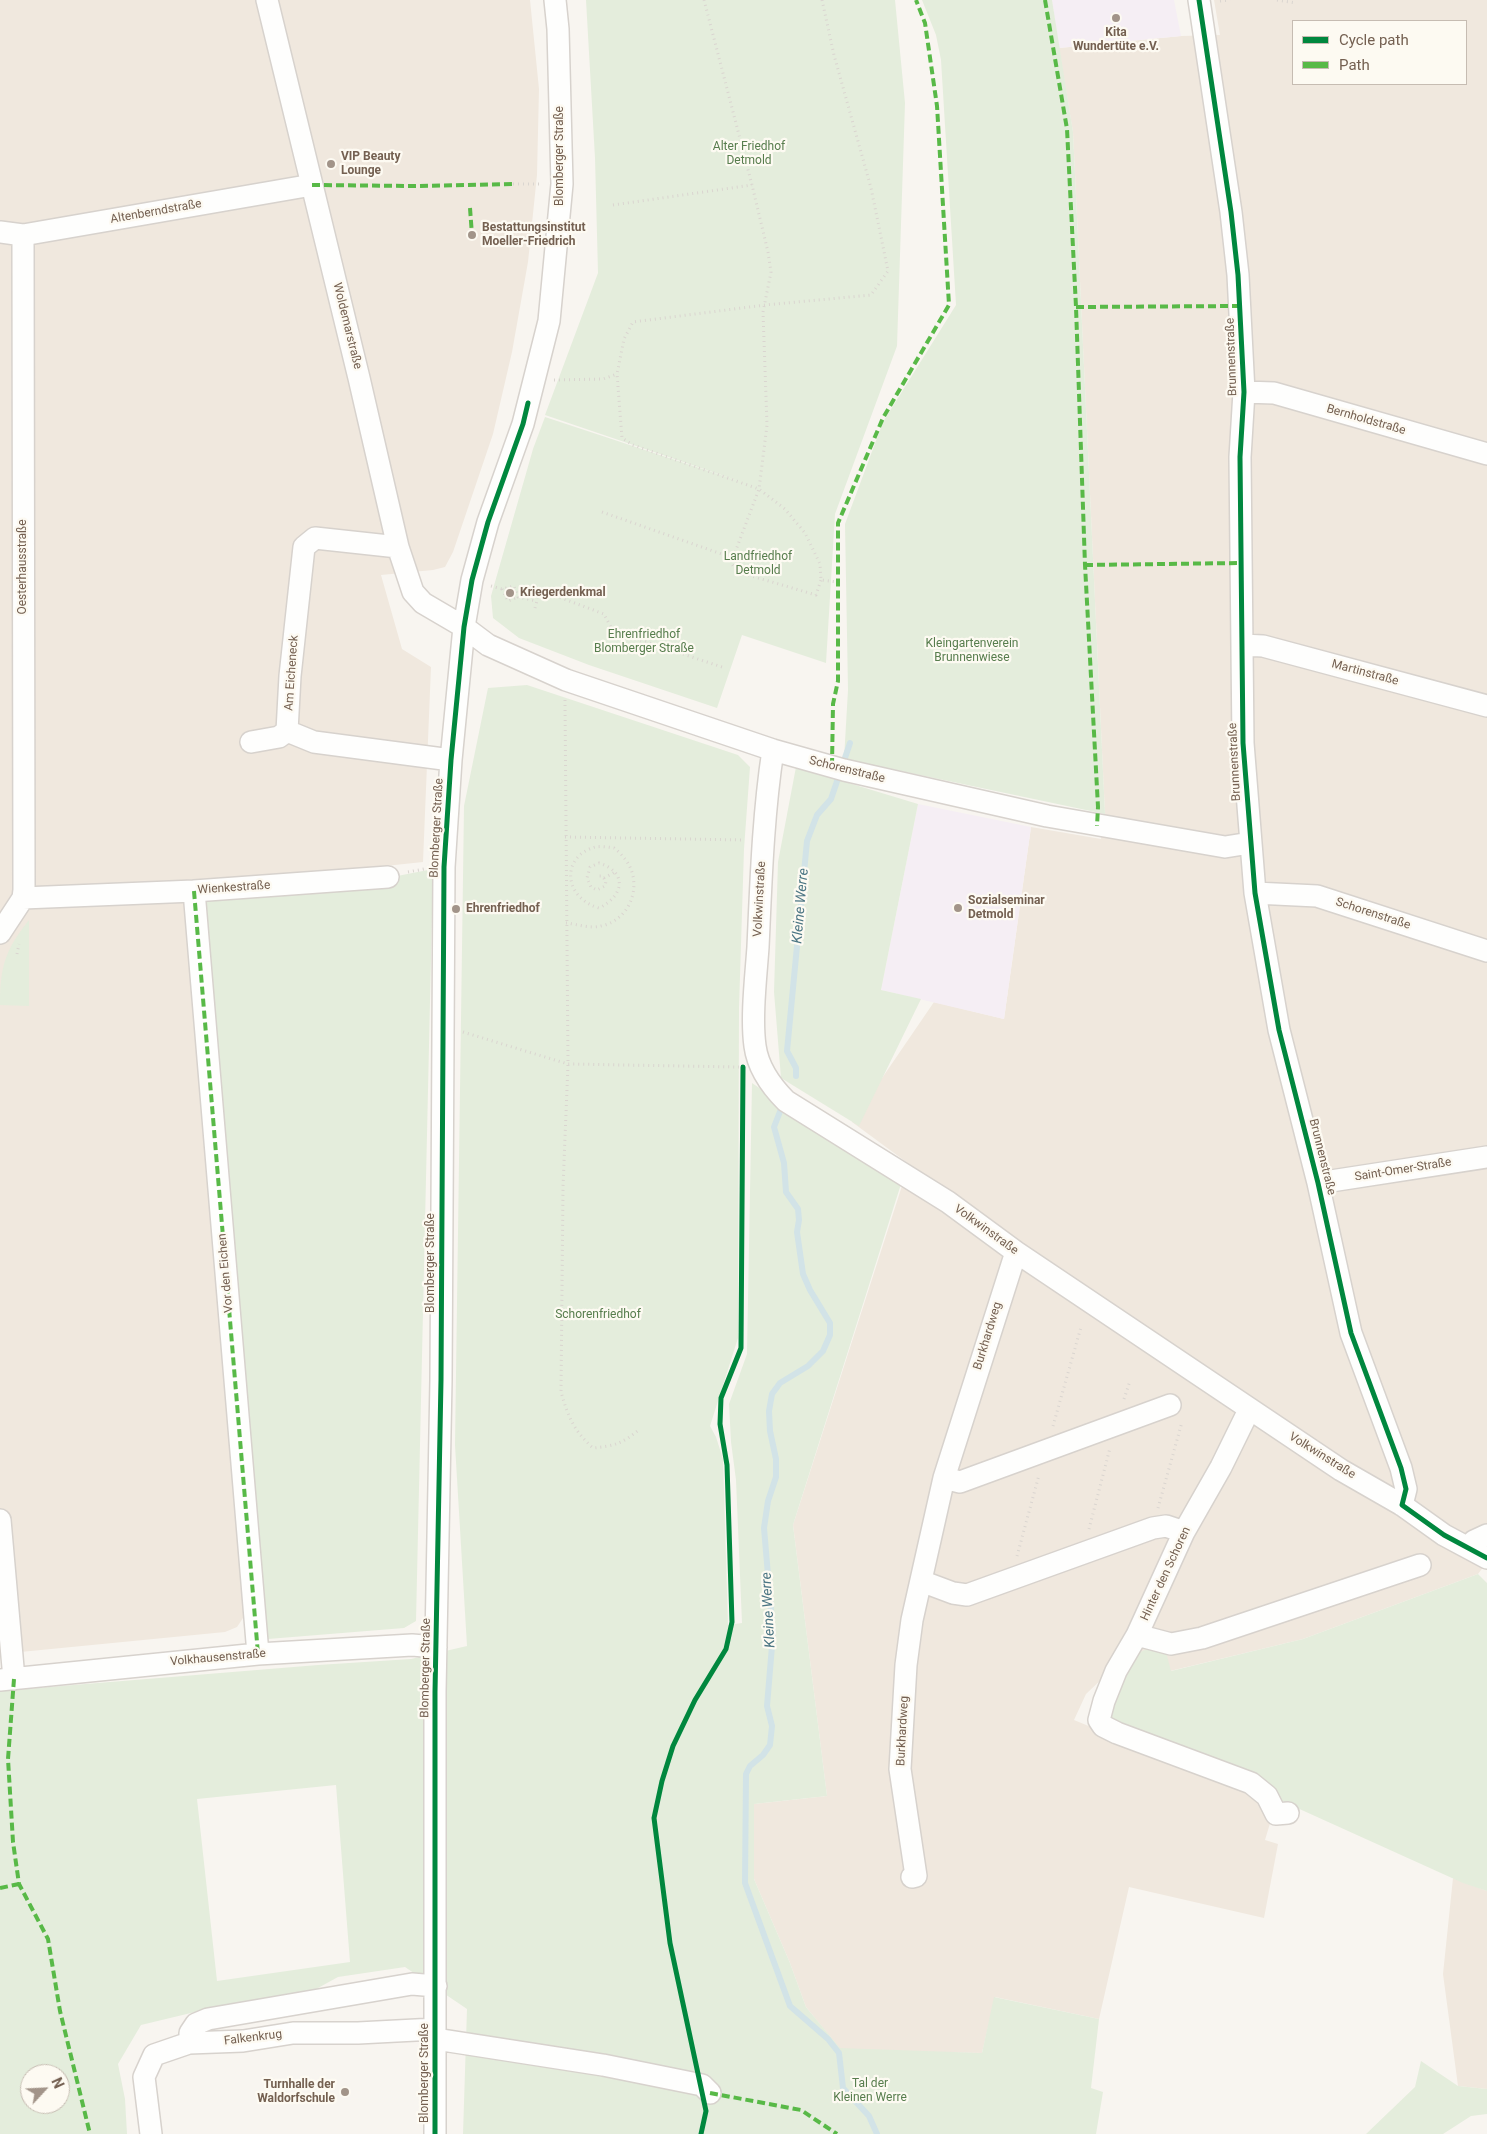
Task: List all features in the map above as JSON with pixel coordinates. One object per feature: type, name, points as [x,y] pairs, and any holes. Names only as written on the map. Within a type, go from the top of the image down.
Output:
[{"type":"street","name":"Woldemarstraße","points":[[267,0],[398,547],[413,592],[423,602],[464,627]]},
{"type":"street","name":"Blomberger Straße","points":[[435,2134],[436,1647],[441,1380],[444,867],[451,760],[464,627],[472,580],[488,522],[523,424],[549,322],[562,184],[558,38],[555,0]]},
{"type":"street","name":"Brunnenstraße","points":[[1199,0],[1234,240],[1244,392],[1240,457],[1243,743],[1255,893],[1279,1030],[1318,1183],[1351,1333],[1401,1468],[1406,1489],[1402,1505]]},
{"type":"street","name":"Altenberndstraße","points":[[0,232],[23,235],[312,185]]},
{"type":"street","name":"Oesterhausstraße","points":[[12,907],[23,235]]},
{"type":"street","name":"Bernholdstraße","points":[[1244,392],[1274,393],[1487,454]]},
{"type":"street","name":"Am Eicheneck","points":[[288,731],[290,676],[304,547],[314,538],[398,547]]},
{"type":"street","name":"Schorenstraße","points":[[464,627],[488,645],[566,680],[773,750],[838,768],[1089,824],[1225,847],[1250,843]]},
{"type":"street","name":"Martinstraße","points":[[1242,645],[1263,646],[1487,706]]},
{"type":"street","points":[[251,742],[279,737],[288,731],[314,742],[451,760]]},
{"type":"street","name":"Volkwinstraße","points":[[773,750],[758,851],[755,1046],[761,1066],[771,1086],[786,1101],[948,1202],[1016,1252],[1249,1410],[1341,1470],[1402,1505],[1444,1535],[1478,1552]]},
{"type":"street","name":"Wienkestraße","points":[[12,907],[388,877]]},
{"type":"street","name":"Vor den Eichen","points":[[194,891],[258,1654]]},
{"type":"street","name":"Schorenstraße","points":[[1255,893],[1316,896],[1487,951]]},
{"type":"street","points":[[0,933],[12,907]]},
{"type":"street","name":"Saint-Omer-Straße","points":[[1318,1183],[1487,1157]]},
{"type":"street","name":"Burkhardweg","points":[[912,1877],[916,1876],[900,1769],[906,1665],[921,1581],[944,1478],[1016,1252]]},
{"type":"street","name":"Hinter den Schoren","points":[[1249,1410],[1221,1466],[1184,1532],[1138,1635],[1116,1671],[1099,1720],[1103,1726],[1117,1733],[1251,1783],[1267,1796],[1276,1814],[1288,1813]]},
{"type":"street","points":[[944,1478],[960,1482],[1046,1451],[1176,1412]]},
{"type":"street","points":[[0,1520],[7,1680]]},
{"type":"street","points":[[921,1581],[953,1593],[967,1595],[1153,1528],[1166,1526],[1184,1532]]},
{"type":"street","points":[[1478,1552],[1474,1541],[1487,1535]]},
{"type":"street","points":[[1138,1635],[1171,1644],[1187,1642],[1420,1565]]},
{"type":"street","name":"Volkhausenstraße","points":[[7,1680],[258,1654],[412,1645],[436,1647]]},
{"type":"street","points":[[190,2043],[190,2033],[196,2024],[208,2020],[412,1984],[436,1986]]},
{"type":"street","name":"Falkenkrug","points":[[151,2134],[144,2077],[154,2054],[190,2043],[243,2041],[293,2033],[435,2034]]},
{"type":"street","name":"Blomberger Straße","points":[[435,2034],[702,2085],[710,2093]]},
{"type":"path","points":[[704,0],[752,185],[771,272],[765,305],[763,312],[767,425],[758,490],[731,563],[738,572],[816,595],[821,580],[820,564],[805,533],[785,509],[758,490],[633,445],[622,438],[617,374],[624,339],[633,322],[765,305],[871,295],[888,271],[871,188],[834,55],[822,0]]},
{"type":"path","points":[[1277,0],[1296,2]]},
{"type":"path","points":[[513,184],[536,184]]},
{"type":"path","points":[[614,205],[752,185]]},
{"type":"path","points":[[535,375],[559,381],[603,379],[617,374]]},
{"type":"path","points":[[602,512],[733,558]]},
{"type":"path","points":[[472,580],[502,589],[514,586],[518,597]]},
{"type":"path","points":[[821,580],[838,582]]},
{"type":"path","points":[[502,589],[508,601],[518,597],[537,601]]},
{"type":"path","points":[[535,608],[540,590],[604,614],[612,631],[722,667]]},
{"type":"path","points":[[566,680],[568,1064],[563,1188],[561,1392],[569,1419],[581,1437],[593,1448],[612,1447],[627,1440],[640,1429]]},
{"type":"path","points":[[566,838],[752,840],[758,851]]},
{"type":"path","points":[[601,838],[601,847]]},
{"type":"path","points":[[566,923],[600,927],[613,922],[626,911],[633,899],[634,878],[626,860],[614,848],[601,847],[585,851],[576,860],[570,882],[575,893],[587,904],[599,908],[610,902],[618,893],[619,883],[615,872],[610,866],[600,863],[590,867],[587,878],[590,887],[597,890],[605,886],[606,881],[604,878]]},
{"type":"path","points":[[388,877],[444,867]]},
{"type":"path","points":[[604,878],[615,872]]},
{"type":"path","points":[[566,876],[570,877]]},
{"type":"path","points":[[599,876],[604,878]]},
{"type":"path","points":[[443,1029],[463,1032],[568,1064],[743,1067]]},
{"type":"path","points":[[1052,1430],[1081,1327]]},
{"type":"path","points":[[1153,1528],[1176,1412]]},
{"type":"path","points":[[1016,1560],[1046,1451]]},
{"type":"path","points":[[1086,1538],[1099,1489]]},
{"type":"shaded area","points":[[0,0],[530,0],[539,89],[537,175],[528,262],[512,352],[493,434],[453,552],[445,567],[381,575],[402,649],[431,667],[423,862],[357,869],[186,880],[245,1615],[237,1627],[225,1632],[0,1654]]},
{"type":"shaded area","name":"Kita Wundertüte e.V.","points":[[1052,0],[1174,0],[1181,36],[1059,48]]},
{"type":"shaded area","points":[[1214,0],[1487,0],[1487,1562],[1478,1574],[1303,1639],[1170,1671],[1105,1676],[1086,1694],[1074,1720],[1261,1797],[1274,1810],[1265,1840],[1278,1844],[1264,1918],[1129,1887],[1099,2019],[995,1997],[982,2053],[841,2050],[806,2007],[790,1963],[754,1879],[754,1804],[827,1796],[793,1525],[909,1164],[852,1122],[934,1002],[1004,1019],[1031,827],[1101,839],[1105,814],[1073,132],[1059,48],[1181,36],[1220,35]]},
{"type":"shaded area","name":"Sozialseminar Detmold","points":[[918,804],[1031,827],[1004,1019],[881,990]]},
{"type":"shaded area","points":[[1453,1878],[1487,1891],[1487,2089],[1458,2086],[1443,1974]]},
{"type":"green space","name":"Alter Friedhof Detmold","points":[[586,0],[895,0],[905,103],[897,346],[835,514],[826,663],[742,635],[717,708],[589,665],[519,638],[493,618],[491,596],[533,449],[545,417],[745,483],[545,415],[598,273],[595,158]]},
{"type":"green space","name":"Kleingartenverein Brunnenwiese","points":[[922,0],[1052,0],[1073,132],[1105,814],[844,759],[848,690],[845,524],[883,422],[956,305],[941,60],[936,35]]},
{"type":"green space","points":[[527,685],[738,755],[750,767],[744,849],[739,1008],[738,1338],[710,1426],[716,1437],[723,1459],[728,1625],[742,1623],[736,1480],[729,1404],[747,1354],[752,1083],[901,1184],[793,1525],[827,1796],[754,1804],[754,1879],[790,1963],[806,2007],[840,2048],[982,2053],[994,1997],[1099,2019],[1091,2088],[1103,2092],[1096,2134],[463,2134],[467,2009],[405,1967],[338,1977],[298,1999],[220,2006],[141,2025],[118,2064],[125,2099],[127,2134],[0,2134],[0,1691],[411,1659],[467,1646],[455,1445],[464,806],[488,688]],"holes":[[[336,1785],[350,1962],[217,1981],[197,1799]]]},
{"type":"green space","points":[[796,767],[918,804],[881,990],[921,999],[859,1126],[781,1078],[774,992],[778,862]]},
{"type":"green space","points":[[433,869],[416,1621],[404,1628],[268,1639],[202,900],[387,878]]},
{"type":"green space","points":[[29,920],[29,1006],[0,1005],[1,980],[9,950]]},
{"type":"green space","points":[[1478,1574],[1487,1583],[1487,1891],[1463,1883],[1284,1802],[1256,1780],[1106,1717],[1134,1655],[1149,1648],[1166,1652],[1171,1671],[1303,1639]]},
{"type":"green space","points":[[1421,2061],[1458,2086],[1487,2089],[1487,2114],[1471,2116],[1443,2134],[1366,2134],[1415,2087]]},
{"type":"waterway","name":"Kleine Werre","points":[[796,1076],[796,1068],[787,1051],[807,841],[817,815],[831,799],[850,743]]},
{"type":"waterway","name":"Kleine Werre","points":[[781,1109],[774,1127],[784,1163],[786,1192],[798,1209],[797,1232],[803,1274],[810,1290],[830,1323],[830,1335],[823,1351],[808,1366],[780,1383],[772,1394],[769,1411],[770,1431],[776,1459],[776,1477],[768,1501],[764,1528],[773,1634],[767,1706],[772,1726],[770,1745],[763,1755],[750,1766],[746,1774],[745,1883],[790,2006],[828,2039],[839,2053],[843,2088],[869,2116],[877,2134]]},
{"type":"marked path","points":[[832,766],[833,704],[838,681],[838,523],[883,418],[949,305],[937,106],[925,23],[916,0]]},
{"type":"marked path","points":[[1045,0],[1067,129],[1076,307],[1085,565],[1098,807],[1097,826]]},
{"type":"marked path","points":[[312,185],[415,186],[513,184]]},
{"type":"marked path","points":[[470,208],[472,235]]},
{"type":"marked path","points":[[1076,307],[1239,306]]},
{"type":"marked path","points":[[1085,565],[1241,563]]},
{"type":"marked path","points":[[194,891],[258,1654]]},
{"type":"marked path","points":[[14,1679],[8,1759],[13,1842],[19,1884],[48,1939],[60,2011],[90,2134]]},
{"type":"marked path","points":[[0,1888],[19,1884]]},
{"type":"marked path","points":[[710,2093],[801,2110],[837,2134]]},
{"type":"cycle path","points":[[1199,0],[1231,212],[1238,275],[1244,392],[1240,457],[1243,743],[1255,893],[1279,1030],[1318,1183],[1351,1333],[1401,1468],[1406,1489],[1402,1505],[1444,1535],[1487,1558]]},
{"type":"cycle path","points":[[435,2134],[435,1692],[441,1380],[444,867],[451,760],[464,627],[472,580],[488,522],[523,424],[528,403]]},
{"type":"cycle path","points":[[701,2134],[706,2111],[670,1943],[654,1818],[662,1781],[673,1746],[695,1700],[726,1649],[732,1622],[727,1465],[720,1424],[721,1398],[741,1348],[743,1067]]},
{"type":"place","name":"Kita Wundertüte e.V.","points":[[1116,18]]},
{"type":"place","name":"VIP Beauty Lounge","points":[[331,164]]},
{"type":"place","name":"Bestattungsinstitut Moeller-Friedrich","points":[[472,235]]},
{"type":"place","name":"Kriegerdenkmal","points":[[510,593]]},
{"type":"place","name":"Sozialseminar Detmold","points":[[958,908]]},
{"type":"place","name":"Ehrenfriedhof","points":[[456,909]]},
{"type":"place","name":"Turnhalle der Waldorfschule","points":[[345,2092]]},
{"type":"park label","name":"Landfriedhof Detmold","points":[[758,564]]},
{"type":"park label","name":"Ehrenfriedhof Blomberger Straße","points":[[644,642]]},
{"type":"park label","name":"Schorenfriedhof","points":[[598,1315]]},
{"type":"park label","name":"Tal der Kleinen Werre","points":[[870,2091]]}]
